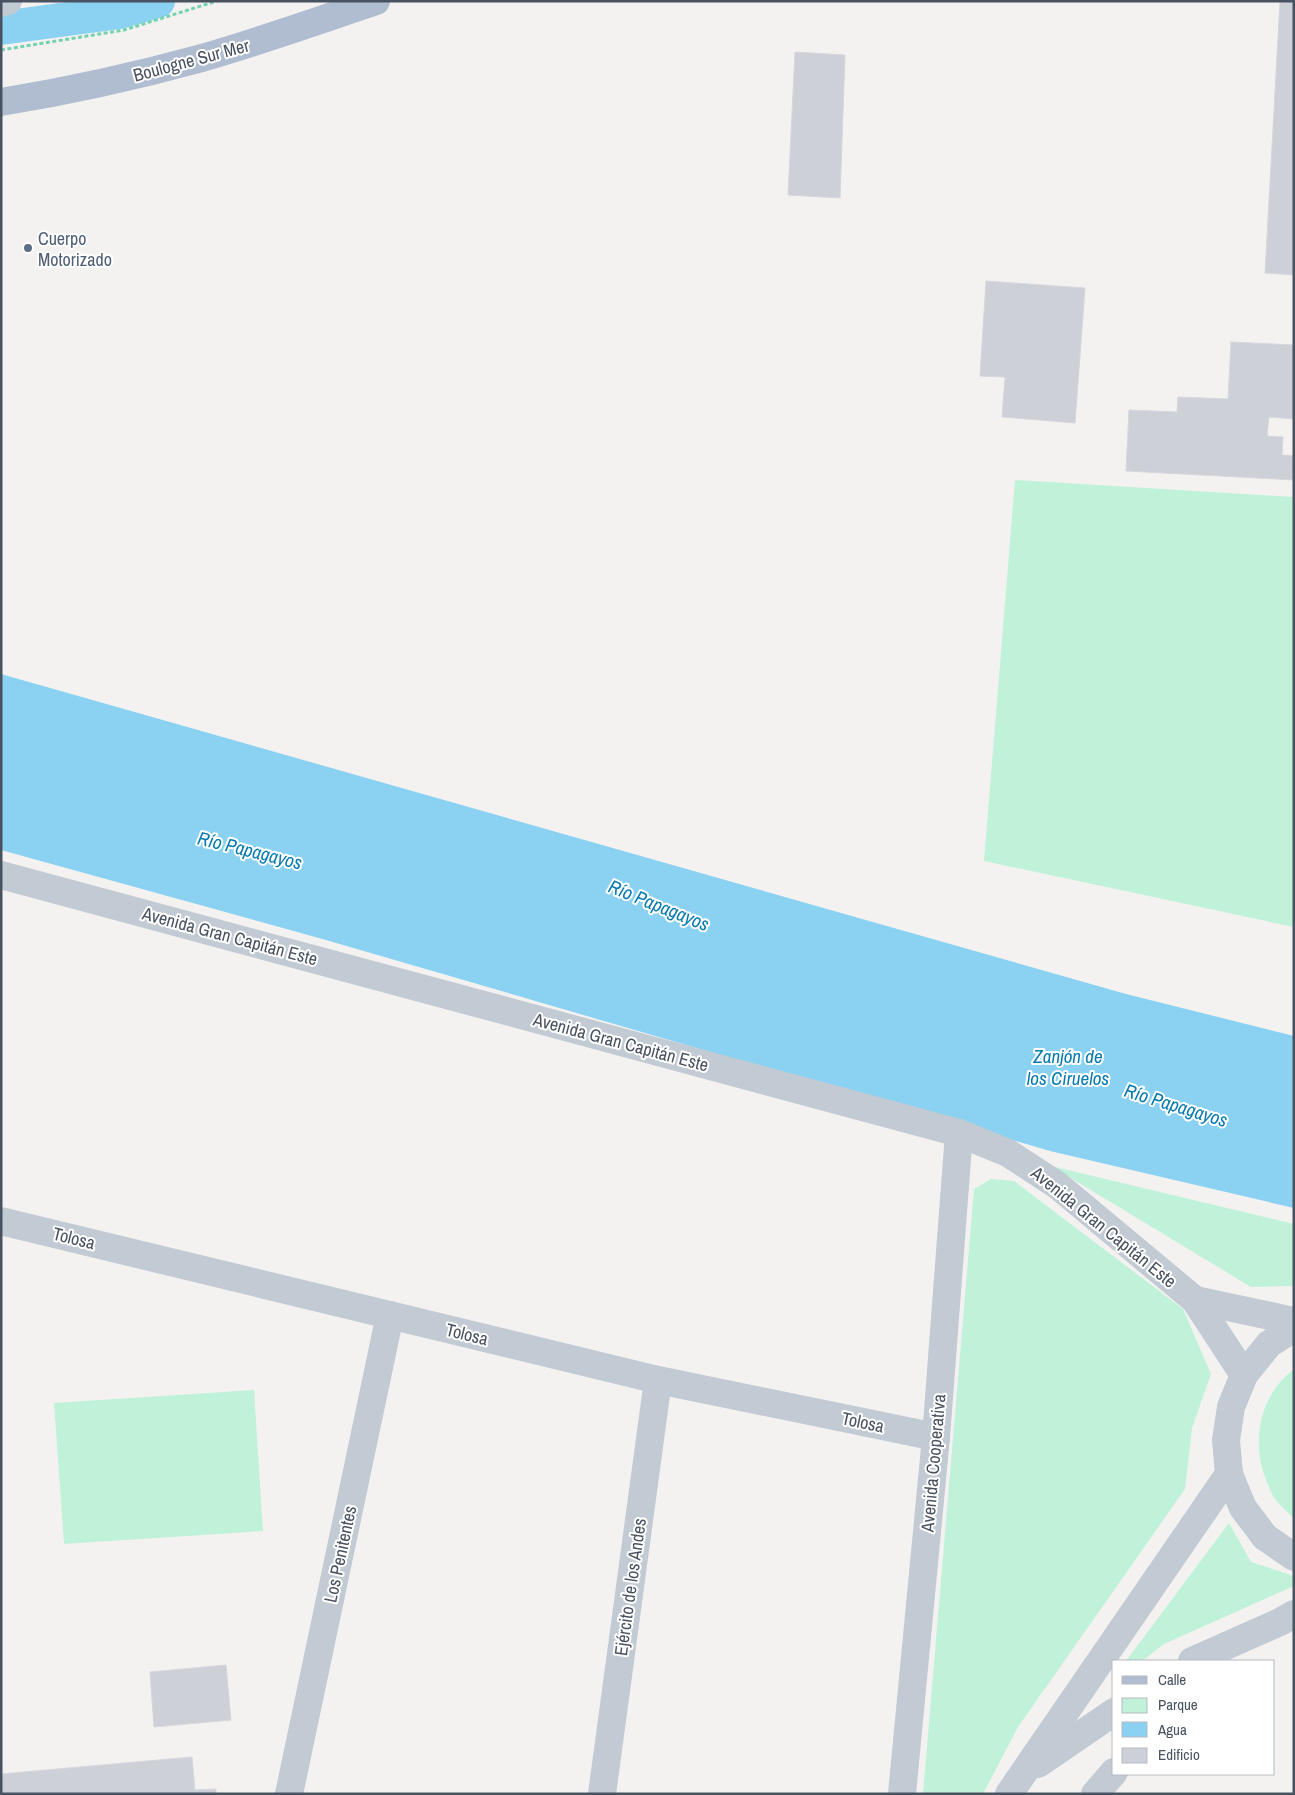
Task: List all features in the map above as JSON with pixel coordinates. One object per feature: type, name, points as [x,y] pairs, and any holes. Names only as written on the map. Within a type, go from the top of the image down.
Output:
[{"type":"main road","name":"Boulogne Sur Mer","points":[[1,102],[126,78],[202,58],[376,1]]},
{"type":"street","points":[[1,3],[8,1]]},
{"type":"street","name":"Avenida Gran Capitán Este","points":[[1,875],[959,1133],[1008,1153],[1057,1185],[1195,1300],[1244,1375]]},
{"type":"street","name":"Avenida Cooperativa","points":[[902,1794],[936,1437],[959,1133]]},
{"type":"street","name":"Tolosa","points":[[1,1221],[658,1380],[936,1437]]},
{"type":"street","name":"Avenida Gran Capitán Este","points":[[1195,1300],[1294,1321]]},
{"type":"street","name":"Los Penitentes","points":[[289,1794],[390,1315]]},
{"type":"street","points":[[1294,1328],[1269,1344],[1244,1375],[1231,1406],[1226,1440],[1229,1474],[1243,1508],[1266,1537],[1294,1557]]},
{"type":"street","name":"Ejército de los Andes","points":[[602,1794],[658,1380]]},
{"type":"street","points":[[1016,1783],[1229,1474]]},
{"type":"street","points":[[1194,1660],[1287,1618]]},
{"type":"street","points":[[1232,1660],[1287,1618]]},
{"type":"street","points":[[1016,1783],[1112,1713]]},
{"type":"street","points":[[1095,1794],[1112,1774]]},
{"type":"path","points":[[1,50],[124,30],[217,1]]},
{"type":"green space","points":[[1015,480],[1294,497],[1294,927],[984,861]]},
{"type":"green space","points":[[1051,1166],[1294,1224],[1294,1286],[1251,1287]]},
{"type":"green space","points":[[991,1179],[1014,1181],[1183,1309],[1211,1374],[1192,1428],[1185,1489],[1018,1727],[983,1794],[923,1794],[974,1189]]},
{"type":"green space","points":[[1294,1369],[1294,1519],[1275,1499],[1268,1485],[1259,1454],[1259,1438],[1265,1407],[1272,1393]]},
{"type":"green space","points":[[254,1390],[263,1531],[64,1544],[54,1403]]},
{"type":"green space","points":[[1229,1523],[1251,1562],[1294,1576],[1294,1586],[1164,1644],[1143,1660],[1127,1660]]},
{"type":"water","name":"Zanjón de los Ciruelos","points":[[1,674],[1126,994],[1294,1036],[1294,1208],[1050,1151],[326,940],[1,850]]},
{"type":"building","points":[[1280,1],[1294,1],[1294,275],[1265,273]]},
{"type":"building","points":[[795,52],[845,55],[840,198],[788,195]]},
{"type":"building","points":[[986,281],[1085,288],[1075,423],[1002,417],[1005,377],[980,376]]},
{"type":"building","points":[[1231,342],[1294,345],[1294,419],[1269,417],[1267,436],[1283,437],[1282,455],[1294,456],[1294,480],[1126,471],[1129,410],[1177,412],[1178,397],[1228,399]]},
{"type":"building","points":[[226,1665],[231,1720],[154,1727],[150,1672]]},
{"type":"building","points":[[192,1757],[195,1790],[216,1789],[216,1794],[1,1794],[1,1774]]},
{"type":"waterway","points":[[1,28],[120,12],[158,1]]},
{"type":"place","name":"Cuerpo Motorizado","points":[[28,248]]},
{"type":"water label","name":"Río Papagayos","points":[[250,850]]},
{"type":"water label","name":"Río Papagayos","points":[[659,905]]},
{"type":"water label","name":"Río Papagayos","points":[[1176,1105]]}]
